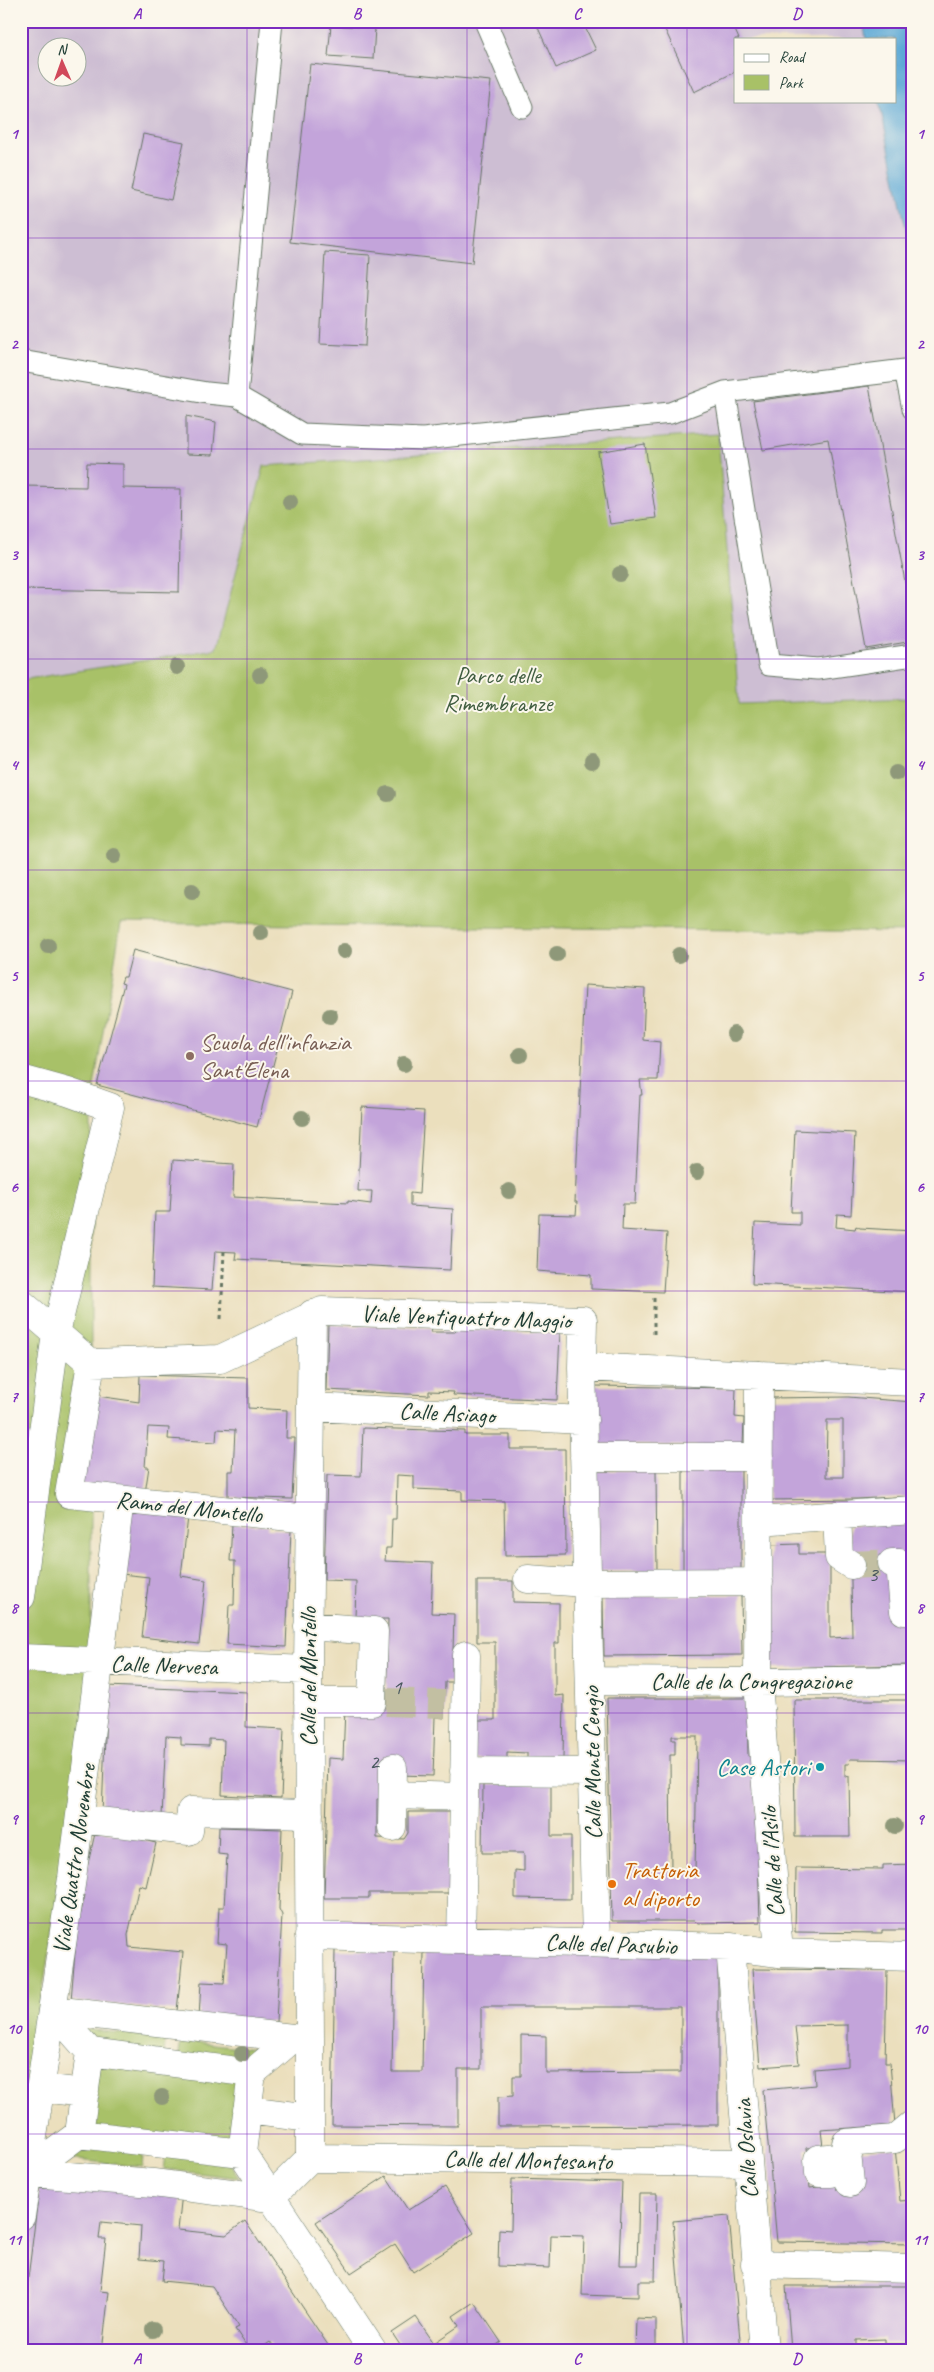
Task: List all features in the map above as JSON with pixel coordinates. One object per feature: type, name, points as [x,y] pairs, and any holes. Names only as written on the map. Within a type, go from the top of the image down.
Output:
[{"type":"street","points":[[21,1079],[68,1092],[110,1107],[56,1334],[21,1597]]},
{"type":"street","points":[[21,1303],[91,1363]]},
{"type":"street","name":"Viale Ventiquattro Maggio","points":[[91,1363],[220,1359],[312,1314],[322,1311],[583,1320],[582,1367],[913,1382]]},
{"type":"street","name":"Calle del Montello","points":[[310,2158],[310,2118],[301,2039],[309,1936],[308,1626],[312,1314]]},
{"type":"street","name":"Ramo del Montello","points":[[91,1363],[69,1494],[309,1519]]},
{"type":"street","name":"Calle Monte Cengio","points":[[582,1367],[596,1943]]},
{"type":"street","name":"Calle de l'Asilo","points":[[759,1375],[759,1457],[764,1521],[759,1582],[758,1682],[779,1953]]},
{"type":"street","name":"Calle Asiago","points":[[311,1407],[584,1420]]},
{"type":"street","points":[[584,1457],[759,1457]]},
{"type":"street","name":"Viale Quattro Novembre","points":[[21,2216],[24,2172],[41,2088],[80,1819],[120,1500]]},
{"type":"street","points":[[764,1521],[913,1510]]},
{"type":"street","points":[[847,1514],[839,1558],[851,1565]]},
{"type":"street","points":[[892,1563],[900,1563],[904,1611],[913,1611]]},
{"type":"street","points":[[528,1579],[588,1583],[759,1582]]},
{"type":"street","points":[[308,1626],[374,1630],[379,1702],[308,1702]]},
{"type":"street","points":[[461,1940],[464,1784],[455,1704],[466,1655]]},
{"type":"street","name":"Calle Nervesa","points":[[21,1658],[101,1663],[308,1670]]},
{"type":"street","name":"Calle de la Congregazione","points":[[590,1680],[758,1682],[913,1680]]},
{"type":"street","points":[[392,1827],[393,1768]]},
{"type":"street","points":[[393,1795],[464,1784],[592,1772]]},
{"type":"street","points":[[80,1819],[189,1831],[190,1812],[309,1814]]},
{"type":"street","name":"Calle del Pasubio","points":[[309,1936],[730,1947],[779,1953],[913,1956]]},
{"type":"street","name":"Calle Oslavia","points":[[730,1947],[755,2264],[764,2351]]},
{"type":"street","points":[[53,2010],[301,2039]]},
{"type":"street","points":[[53,2010],[90,2052],[252,2073],[301,2039]]},
{"type":"street","points":[[171,2063],[175,2024]]},
{"type":"street","points":[[79,2134],[90,2052]]},
{"type":"street","points":[[252,2073],[242,2153],[373,2351]]},
{"type":"street","points":[[41,2088],[85,2093]]},
{"type":"street","points":[[247,2110],[310,2118]]},
{"type":"street","points":[[843,2170],[846,2143],[896,2139],[913,2124]]},
{"type":"street","points":[[24,2172],[79,2134],[242,2153]]},
{"type":"street","points":[[153,2183],[157,2143]]},
{"type":"street","points":[[270,2198],[310,2158]]},
{"type":"street","name":"Calle del Montesanto","points":[[310,2158],[747,2163]]},
{"type":"street","points":[[24,2172],[153,2183],[270,2198]]},
{"type":"street","points":[[755,2264],[913,2268]]},
{"type":"lane","points":[[237,396],[272,21]]},
{"type":"lane","points":[[485,21],[522,107]]},
{"type":"lane","points":[[21,360],[207,394],[237,396],[302,434],[423,439],[670,413],[725,392],[905,370],[913,410]]},
{"type":"lane","points":[[725,392],[769,665],[818,669],[913,655]]},
{"type":"path","points":[[220,1359],[224,1251]]},
{"type":"path","points":[[654,1294],[654,1370]]},
{"type":"shaded area","points":[[21,21],[863,21],[866,38],[734,38],[734,102],[879,102],[913,262],[913,698],[739,704],[718,435],[264,466],[216,649],[21,680]]},
{"type":"green space","name":"Parco delle Rimembranze","points":[[718,434],[739,704],[913,698],[913,932],[121,923],[91,1105],[91,1681],[21,2130],[21,680],[216,649],[264,466]]},
{"type":"green space","points":[[83,2029],[166,2038],[163,2060],[99,2053]]},
{"type":"green space","points":[[181,2040],[255,2049],[234,2068],[178,2061]]},
{"type":"green space","points":[[95,2058],[246,2076],[238,2148],[86,2130]]},
{"type":"green space","points":[[89,2139],[144,2145],[142,2167],[68,2159]]},
{"type":"green space","points":[[167,2148],[223,2154],[239,2178],[164,2169]]},
{"type":"water","points":[[863,21],[913,21],[913,262],[879,102],[896,102],[896,38],[866,38]]},
{"type":"building","points":[[535,21],[582,21],[596,50],[556,68]]},
{"type":"building","points":[[661,21],[731,21],[739,38],[734,38],[734,72],[694,92]]},
{"type":"building","points":[[331,25],[375,28],[373,59],[328,56]]},
{"type":"building","points":[[310,64],[491,81],[472,263],[290,242]]},
{"type":"building","points":[[143,134],[184,142],[171,200],[131,191]]},
{"type":"building","points":[[325,252],[370,255],[365,346],[320,344]]},
{"type":"building","points":[[869,386],[913,625],[913,641],[866,649],[828,439],[763,450],[753,401]]},
{"type":"building","points":[[186,416],[216,422],[213,455],[186,454]]},
{"type":"building","points":[[645,444],[656,518],[610,524],[598,452]]},
{"type":"building","points":[[87,463],[123,464],[123,488],[181,489],[179,592],[21,589],[21,486],[86,487]]},
{"type":"building","name":"Scuola dell'infanzia Sant'Elena","points":[[133,950],[292,992],[257,1127],[97,1085],[124,984],[121,983],[123,977],[126,977]]},
{"type":"building","points":[[585,985],[645,989],[643,1040],[660,1042],[658,1080],[640,1080],[642,1095],[640,1095],[635,1204],[623,1204],[622,1230],[667,1233],[663,1292],[591,1289],[591,1275],[537,1271],[539,1214],[576,1215],[577,1202],[575,1202]]},
{"type":"building","points":[[362,1107],[424,1111],[419,1194],[410,1193],[410,1206],[453,1209],[450,1270],[235,1259],[236,1252],[215,1251],[212,1290],[152,1287],[155,1212],[170,1212],[173,1160],[234,1164],[233,1197],[348,1203],[348,1201],[371,1204],[372,1191],[358,1191]]},
{"type":"building","points":[[795,1130],[855,1133],[851,1215],[837,1214],[836,1227],[855,1229],[856,1226],[860,1228],[913,1231],[913,1292],[752,1284],[755,1223],[800,1225],[800,1212],[791,1212]]},
{"type":"building","points":[[328,1325],[432,1328],[431,1332],[455,1332],[456,1329],[560,1333],[557,1400],[453,1395],[454,1392],[429,1391],[429,1395],[326,1390]]},
{"type":"building","points":[[140,1375],[248,1378],[248,1408],[287,1410],[286,1438],[295,1438],[292,1499],[228,1497],[228,1471],[233,1471],[235,1430],[217,1429],[216,1442],[168,1439],[169,1428],[148,1427],[145,1467],[149,1467],[145,1493],[80,1484],[97,1396],[139,1402]]},
{"type":"building","points":[[595,1386],[736,1388],[735,1417],[744,1418],[743,1447],[594,1444]]},
{"type":"building","points":[[848,1397],[913,1402],[913,1496],[769,1500],[768,1398]],"holes":[[[827,1420],[843,1420],[843,1477],[826,1477]]]},
{"type":"building","points":[[363,1428],[465,1431],[465,1435],[510,1435],[510,1449],[565,1449],[566,1555],[505,1556],[504,1501],[462,1500],[462,1491],[414,1489],[414,1476],[397,1475],[396,1519],[392,1519],[391,1548],[386,1548],[385,1561],[433,1563],[431,1613],[454,1614],[453,1651],[457,1651],[456,1682],[445,1682],[444,1718],[435,1717],[433,1776],[399,1775],[400,1757],[384,1757],[382,1799],[377,1799],[377,1838],[404,1839],[408,1833],[408,1812],[451,1812],[451,1893],[369,1893],[369,1898],[324,1898],[328,1758],[343,1759],[345,1708],[386,1708],[388,1619],[355,1619],[356,1581],[324,1580],[327,1475],[361,1476]]},
{"type":"building","points":[[683,1469],[741,1469],[741,1570],[683,1570]]},
{"type":"building","points":[[656,1470],[657,1571],[598,1571],[597,1471]]},
{"type":"building","points":[[128,1509],[188,1517],[181,1576],[206,1580],[199,1644],[142,1637],[149,1577],[121,1574]]},
{"type":"building","points":[[913,1523],[913,1594],[892,1556],[895,1622],[908,1622],[910,1665],[768,1668],[769,1545],[799,1544],[799,1554],[830,1554],[830,1638],[852,1637],[850,1526]]},
{"type":"building","points":[[232,1524],[268,1526],[267,1529],[291,1530],[286,1647],[227,1644],[229,1605],[234,1605],[235,1561],[230,1561]]},
{"type":"building","points":[[477,1581],[513,1581],[513,1602],[559,1603],[559,1643],[555,1643],[555,1696],[564,1695],[563,1759],[527,1759],[527,1753],[507,1752],[507,1759],[474,1759],[474,1720],[495,1720],[495,1642],[477,1642]]},
{"type":"building","points":[[741,1595],[742,1655],[604,1656],[603,1596]]},
{"type":"building","points":[[107,1686],[247,1692],[246,1727],[284,1729],[281,1798],[222,1795],[224,1740],[209,1739],[209,1746],[181,1745],[181,1737],[166,1736],[162,1816],[102,1814]]},
{"type":"building","points":[[607,1698],[747,1698],[748,1756],[755,1756],[760,1922],[612,1921]],"holes":[[[672,1736],[697,1736],[695,1873],[671,1872],[670,1755],[675,1755],[675,1740],[672,1740]]]},
{"type":"building","name":"Case Astori","points":[[794,1700],[913,1700],[913,1760],[850,1759],[849,1764],[845,1764],[845,1777],[849,1776],[850,1837],[795,1837]]},
{"type":"building","points":[[483,1785],[551,1785],[551,1836],[571,1836],[571,1899],[515,1898],[515,1870],[524,1871],[524,1853],[482,1853]]},
{"type":"building","points":[[219,1827],[282,1829],[279,1909],[282,1915],[276,2022],[199,2018],[201,1982],[224,1983],[227,1944],[217,1943],[219,1907],[224,1907],[227,1855],[218,1854]]},
{"type":"building","points":[[96,1829],[156,1843],[146,1887],[139,1885],[128,1935],[129,1947],[183,1952],[177,2011],[71,2000],[77,1930],[85,1895],[81,1894]]},
{"type":"building","points":[[913,1864],[913,1930],[882,1930],[882,1933],[795,1932],[796,1868],[883,1869],[883,1865]]},
{"type":"building","points":[[335,1950],[394,1951],[392,2072],[422,2072],[424,1951],[718,1951],[718,2125],[498,2126],[498,2097],[513,2096],[513,2076],[521,2076],[521,2035],[546,2036],[546,2073],[681,2072],[681,2007],[481,2007],[481,2069],[458,2069],[458,2126],[332,2125]]},
{"type":"building","points":[[752,1969],[887,1970],[885,2063],[890,2063],[895,2125],[821,2130],[823,2147],[806,2148],[810,2188],[836,2185],[837,2190],[861,2188],[858,2150],[895,2147],[900,2201],[913,2200],[913,2244],[777,2242],[763,2090],[815,2085],[814,2069],[848,2066],[848,2025],[795,2026],[799,2064],[760,2067]]},
{"type":"building","points":[[386,2176],[408,2210],[445,2187],[474,2233],[413,2272],[395,2244],[351,2273],[316,2222]]},
{"type":"building","points":[[512,2179],[622,2182],[619,2265],[637,2265],[639,2194],[657,2194],[655,2281],[638,2281],[638,2297],[582,2295],[584,2236],[551,2235],[550,2268],[498,2266],[499,2229],[511,2230]]},
{"type":"building","points":[[40,2182],[182,2193],[178,2230],[226,2235],[245,2221],[332,2351],[276,2351],[270,2342],[257,2351],[250,2351],[235,2329],[239,2327],[212,2286],[162,2281],[164,2261],[139,2259],[141,2226],[101,2222],[99,2239],[106,2239],[100,2291],[109,2292],[102,2351],[21,2351],[21,2334]]},
{"type":"building","points":[[729,2216],[741,2351],[684,2351],[673,2221]]},
{"type":"building","points":[[786,2286],[913,2286],[913,2344],[885,2344],[885,2339],[856,2340],[856,2351],[791,2351]]},
{"type":"building","points":[[474,2302],[501,2342],[488,2351],[404,2351],[392,2333],[416,2317],[434,2343],[459,2326],[453,2316]]},
{"type":"building","points":[[636,2318],[656,2319],[656,2351],[635,2351]]},
{"type":"tunnel","points":[[851,1565],[892,1563]]},
{"type":"tunnel","points":[[386,1702],[445,1704]]},
{"type":"place","name":"Scuola dell'infanzia Sant'Elena","points":[[190,1056]]},
{"type":"place","name":"Case Astori","points":[[820,1767]]},
{"type":"place","name":"Trattoria al diporto","points":[[612,1884]]}]
